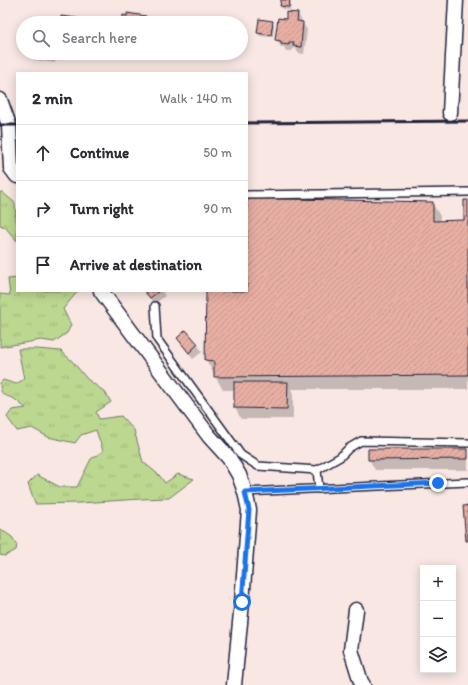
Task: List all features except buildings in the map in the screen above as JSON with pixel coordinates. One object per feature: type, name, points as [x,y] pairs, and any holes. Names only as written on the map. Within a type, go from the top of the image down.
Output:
[{"type":"street","points":[[450,113],[456,0]]},
{"type":"street","points":[[0,100],[9,125],[11,168],[16,175]]},
{"type":"street","points":[[102,292],[209,436],[229,458],[239,475],[245,492],[249,510],[234,685]]},
{"type":"street","points":[[356,610],[351,650],[363,685]]},
{"type":"lane","points":[[248,196],[468,192]]},
{"type":"lane","points":[[155,306],[157,339],[241,455],[258,466],[316,470],[340,457],[361,441],[468,443]]},
{"type":"lane","points":[[316,470],[319,489]]},
{"type":"lane","points":[[245,492],[468,482]]},
{"type":"green space","points":[[0,192],[2,192],[15,203],[16,240],[5,227],[0,225]]},
{"type":"green space","points":[[16,278],[16,292],[77,292],[63,309],[71,325],[67,333],[54,342],[41,340],[0,347],[0,294],[10,295],[8,279]]},
{"type":"green space","points":[[18,349],[61,351],[73,362],[87,379],[105,392],[111,402],[96,412],[99,419],[121,416],[134,430],[143,462],[159,475],[165,483],[178,474],[194,479],[169,498],[35,504],[28,484],[37,475],[60,487],[77,487],[91,459],[103,451],[96,430],[81,435],[75,443],[48,437],[32,428],[17,431],[7,417],[12,410],[26,408],[16,400],[4,395],[0,388],[0,383],[3,380],[16,384],[24,379]]},
{"type":"green space","points":[[0,529],[12,537],[17,545],[16,550],[5,556],[0,555]]},
{"type":"railway","points":[[248,123],[468,121]]},
{"type":"railway","points":[[0,125],[16,125]]},
{"type":"route","points":[[242,602],[249,510],[245,492],[438,483]]}]
